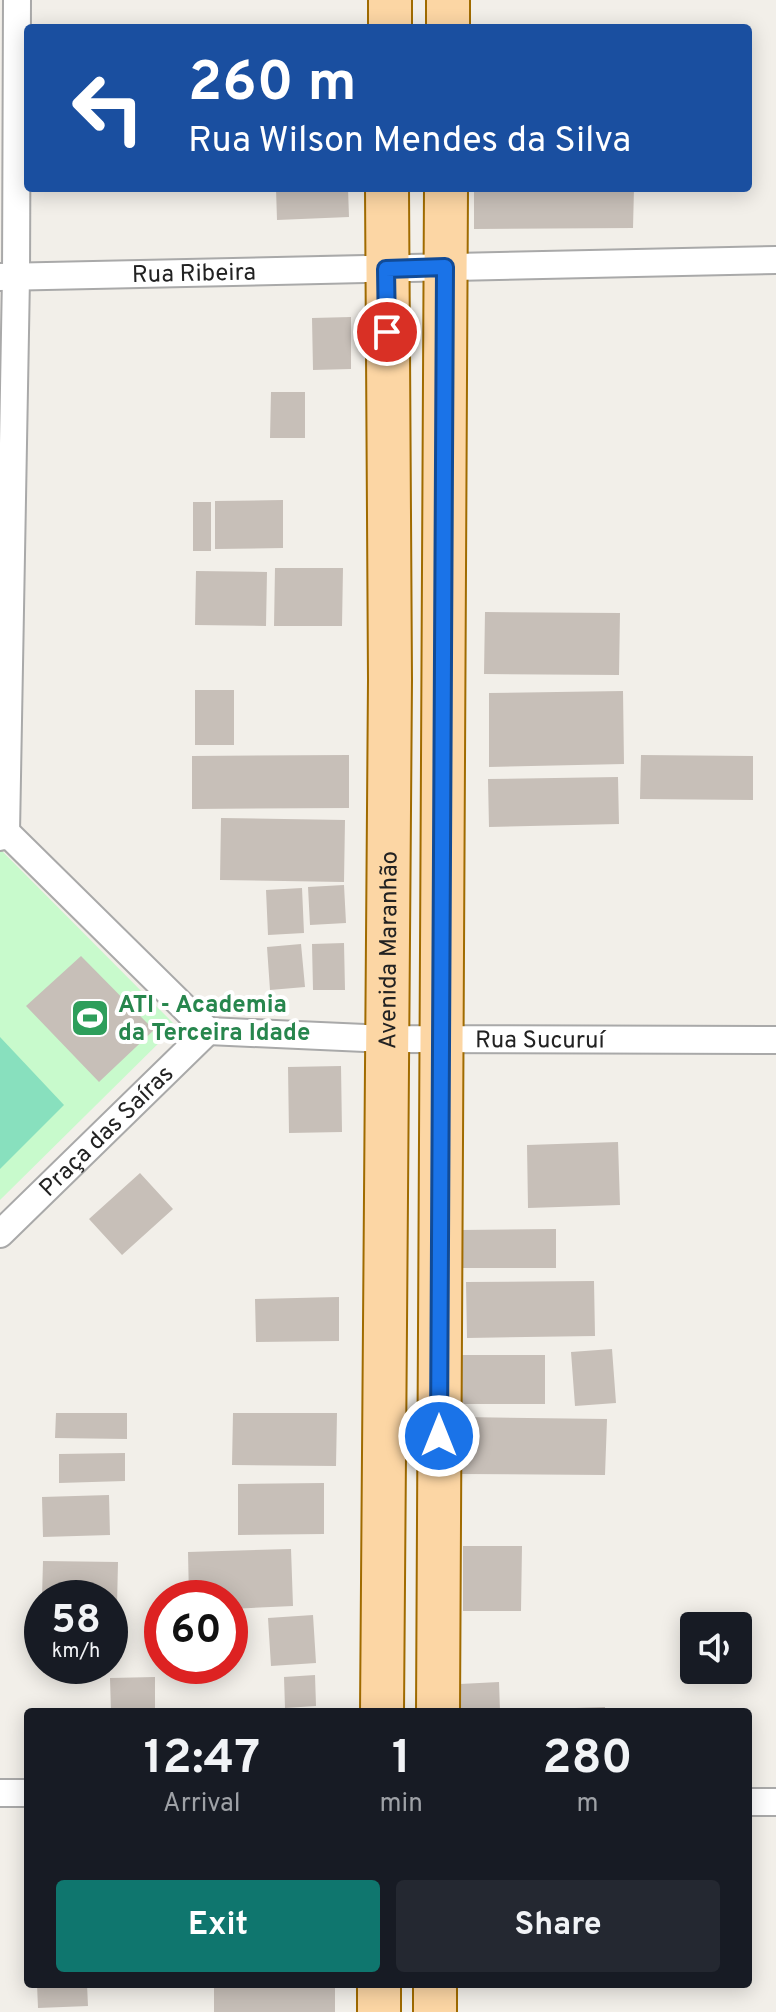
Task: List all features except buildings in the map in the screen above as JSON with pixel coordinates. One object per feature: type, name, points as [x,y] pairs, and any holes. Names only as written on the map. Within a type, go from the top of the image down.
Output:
[{"type":"main road","points":[[390,0],[390,24]]},
{"type":"main road","points":[[448,0],[448,24]]},
{"type":"main road","name":"Avenida Maranhão","points":[[382,1708],[390,664],[387,192]]},
{"type":"main road","points":[[438,1708],[446,192]]},
{"type":"main road","points":[[379,1988],[379,2012]]},
{"type":"main road","points":[[435,1988],[435,2012]]},
{"type":"street","points":[[17,0],[8,277],[3,834],[208,1031]]},
{"type":"street","name":"Rua Ribeira","points":[[8,277],[776,260]]},
{"type":"street","name":"Rua Sucuruí","points":[[208,1031],[387,1039],[776,1040]]},
{"type":"street","name":"Praça das Saíras","points":[[0,1234],[208,1031]]},
{"type":"street","points":[[0,1793],[24,1793]]},
{"type":"street","points":[[752,1802],[776,1802]]},
{"type":"green space","points":[[0,849],[176,1026],[0,1200]]},
{"type":"green space","points":[[0,1037],[64,1105],[0,1169]]},
{"type":"place","name":"ATI - Academia da Terceira Idade","points":[[90,1018]]},
{"type":"route","points":[[387,332],[386,269],[445,267],[439,1436]]}]
